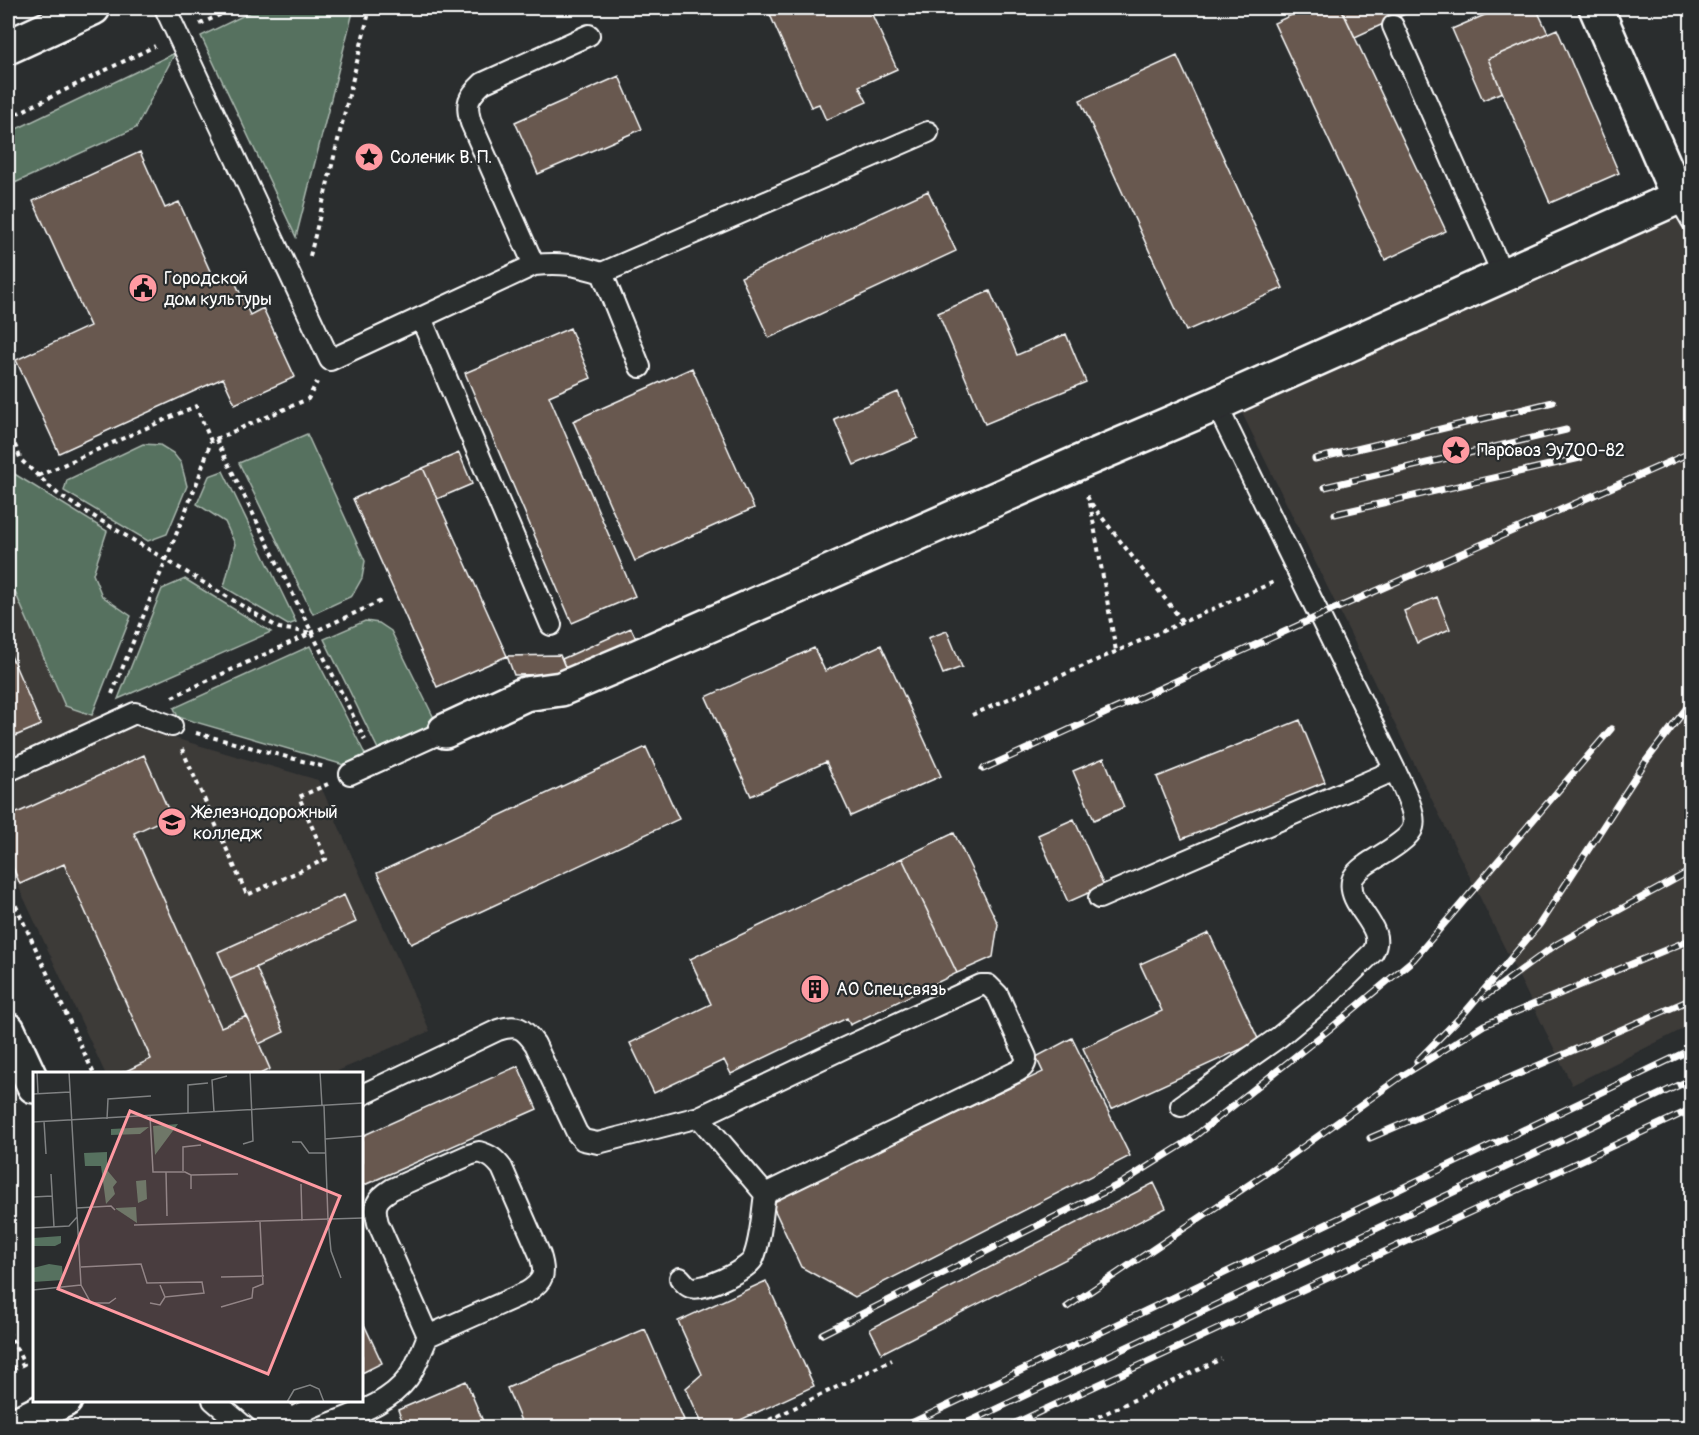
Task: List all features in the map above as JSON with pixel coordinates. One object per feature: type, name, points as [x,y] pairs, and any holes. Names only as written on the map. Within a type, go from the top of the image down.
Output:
[{"type":"street","points":[[8,47],[93,8]]},
{"type":"street","points":[[445,731],[525,694],[561,689],[1216,404],[1503,275],[1687,203],[1596,8]]},
{"type":"street","points":[[10,1039],[33,1084]]},
{"type":"street","points":[[8,1428],[63,1402]]},
{"type":"lane","points":[[165,8],[330,360],[534,265],[555,262],[578,265],[602,273],[928,132]]},
{"type":"lane","points":[[1393,26],[1503,275]]},
{"type":"lane","points":[[534,265],[471,123],[468,102],[473,92],[483,83],[589,35]]},
{"type":"lane","points":[[602,273],[640,367]]},
{"type":"lane","points":[[421,318],[551,625]]},
{"type":"lane","points":[[1181,1106],[1278,1037],[1326,998],[1373,952],[1377,939],[1356,899],[1352,880],[1356,873],[1405,839],[1413,826],[1412,811],[1395,770],[1216,404]]},
{"type":"lane","points":[[8,771],[135,713],[172,726]]},
{"type":"lane","points":[[350,774],[445,731]]},
{"type":"lane","points":[[1099,898],[1395,770]]},
{"type":"lane","points":[[363,1095],[498,1030],[509,1027],[520,1028],[535,1044],[577,1133],[583,1140],[598,1143],[699,1117],[974,987],[988,985],[994,990],[1025,1051],[1026,1062],[1023,1068],[765,1194]]},
{"type":"lane","points":[[699,1117],[765,1194]]},
{"type":"lane","points":[[319,1428],[378,1403],[398,1391],[410,1376],[428,1336],[527,1292],[536,1287],[543,1277],[544,1266],[502,1167],[489,1154],[479,1152],[392,1189],[376,1204],[375,1213],[378,1223],[428,1336]]},
{"type":"lane","points":[[680,1278],[690,1287],[704,1287],[738,1271],[751,1262],[756,1248],[765,1194]]},
{"type":"lane","points":[[214,1402],[246,1428]]},
{"type":"path","points":[[8,118],[235,8]]},
{"type":"path","points":[[300,297],[370,8]]},
{"type":"path","points":[[97,731],[214,440],[308,399],[330,360]]},
{"type":"path","points":[[38,476],[196,406],[376,762]]},
{"type":"path","points":[[8,428],[21,460],[60,496],[279,628],[312,633]]},
{"type":"path","points":[[1116,651],[1090,502],[1183,622]]},
{"type":"path","points":[[972,715],[1298,571]]},
{"type":"path","points":[[135,713],[381,601]]},
{"type":"path","points":[[172,726],[350,774]]},
{"type":"path","points":[[172,726],[247,895],[327,859],[299,797],[350,774]]},
{"type":"path","points":[[8,889],[93,1072]]},
{"type":"path","points":[[8,1331],[24,1364],[8,1372]]},
{"type":"path","points":[[1074,1428],[1221,1359]]},
{"type":"path","points":[[753,1428],[892,1360]]},
{"type":"shaded area","points":[[1691,210],[1691,1025],[1572,1085],[1240,409]]},
{"type":"shaded area","name":"Железнодорожный колледж","points":[[8,576],[65,706],[318,780],[430,1031],[335,1072],[105,1072],[8,864]]},
{"type":"green space","points":[[259,8],[354,8],[296,237],[201,36]]},
{"type":"green space","points":[[175,53],[136,128],[8,186],[8,133]]},
{"type":"green space","points":[[307,434],[365,561],[362,578],[352,596],[313,614],[239,463]]},
{"type":"green space","points":[[143,444],[160,445],[173,453],[181,463],[187,486],[167,534],[148,541],[64,491],[67,480]]},
{"type":"green space","points":[[8,470],[107,531],[93,574],[102,596],[131,616],[92,715],[65,706],[8,576]]},
{"type":"green space","points":[[223,471],[296,622],[288,625],[224,587],[235,544],[225,522],[197,504],[209,476]]},
{"type":"green space","points":[[185,579],[271,632],[118,699],[162,589]]},
{"type":"green space","points":[[365,621],[379,623],[391,631],[437,724],[378,749],[324,639]]},
{"type":"green space","points":[[310,646],[366,756],[344,765],[178,717],[174,708]]},
{"type":"building","points":[[767,8],[869,8],[897,69],[859,86],[867,102],[826,120],[819,104],[811,107]]},
{"type":"building","points":[[1307,8],[1341,8],[1446,231],[1385,260],[1274,23]]},
{"type":"building","points":[[1341,8],[1418,8],[1355,37]]},
{"type":"building","points":[[1501,8],[1536,8],[1548,33],[1488,59],[1502,92],[1483,100],[1452,29]]},
{"type":"building","points":[[1557,29],[1619,173],[1550,203],[1488,59]]},
{"type":"building","points":[[1177,56],[1283,288],[1186,331],[1080,100]]},
{"type":"building","points":[[619,76],[642,129],[538,174],[515,122]]},
{"type":"building","points":[[140,152],[165,208],[179,202],[215,282],[232,275],[250,315],[263,308],[295,377],[235,404],[223,378],[59,453],[16,360],[90,326],[33,201]]},
{"type":"building","points":[[928,191],[956,251],[769,338],[741,277]]},
{"type":"building","points":[[990,291],[1017,355],[1066,334],[1086,382],[985,424],[938,313]]},
{"type":"building","points":[[570,328],[591,378],[549,396],[635,596],[572,623],[465,373]]},
{"type":"building","points":[[692,368],[754,508],[635,561],[573,421]]},
{"type":"building","points":[[898,392],[918,438],[854,465],[834,419]]},
{"type":"building","points":[[459,453],[472,484],[437,499],[423,468]]},
{"type":"building","points":[[423,468],[507,656],[437,687],[353,499]]},
{"type":"building","points":[[1437,597],[1450,629],[1417,643],[1404,611]]},
{"type":"building","points":[[631,628],[638,643],[568,674],[562,659]]},
{"type":"building","points":[[947,631],[962,667],[943,674],[928,638]]},
{"type":"building","points":[[881,645],[941,776],[851,816],[826,762],[751,796],[706,697],[814,648],[825,671]]},
{"type":"building","points":[[8,649],[41,725],[8,739]]},
{"type":"building","points":[[560,655],[568,674],[514,675],[507,656]]},
{"type":"building","points":[[1300,720],[1325,782],[1182,839],[1157,777]]},
{"type":"building","points":[[646,747],[679,819],[411,944],[377,873]]},
{"type":"building","points":[[144,755],[171,816],[134,833],[221,1027],[247,1016],[270,1069],[264,1072],[124,1072],[151,1059],[64,864],[20,884],[8,856],[8,817]]},
{"type":"building","points":[[1104,758],[1124,807],[1094,820],[1073,771]]},
{"type":"building","points":[[1074,819],[1104,886],[1068,902],[1038,835]]},
{"type":"building","points":[[954,833],[998,924],[993,957],[957,973],[902,858]]},
{"type":"building","name":"АО Спецсвязь","points":[[902,858],[957,973],[850,1025],[847,1018],[731,1074],[724,1060],[654,1093],[630,1043],[711,1004],[690,959]]},
{"type":"building","points":[[344,895],[356,922],[230,979],[218,952]]},
{"type":"building","points":[[1209,933],[1259,1041],[1111,1109],[1083,1048],[1162,1011],[1140,964]]},
{"type":"building","points":[[256,967],[284,1032],[259,1044],[230,979]]},
{"type":"building","points":[[1072,1038],[1130,1156],[855,1297],[801,1267],[771,1202],[1043,1072],[1036,1057]]},
{"type":"building","points":[[518,1066],[537,1109],[363,1186],[363,1136]]},
{"type":"building","points":[[1154,1183],[1166,1208],[882,1353],[870,1329]]},
{"type":"building","points":[[766,1281],[814,1386],[723,1428],[704,1428],[686,1388],[702,1374],[678,1321]]},
{"type":"building","points":[[363,1322],[382,1363],[363,1372]]},
{"type":"building","points":[[645,1329],[684,1420],[667,1428],[524,1428],[507,1388]]},
{"type":"building","points":[[466,1381],[485,1426],[397,1428],[395,1423],[402,1420],[398,1410]]},
{"type":"railway","points":[[1315,459],[1553,402]]},
{"type":"railway","points":[[1325,487],[1566,430]]},
{"type":"railway","points":[[983,769],[1319,616],[1692,452]]},
{"type":"railway","points":[[1335,514],[1580,458]]},
{"type":"railway","points":[[1417,1061],[1467,1010],[1539,925],[1646,761],[1692,701]]},
{"type":"railway","points":[[822,1334],[1120,1184],[1190,1140],[1414,959],[1611,729]]},
{"type":"railway","points":[[1484,997],[1557,944],[1692,870]]},
{"type":"railway","points":[[1067,1307],[1265,1174],[1402,1076],[1484,1025],[1692,939]]},
{"type":"railway","points":[[1370,1138],[1692,999]]},
{"type":"railway","points":[[901,1428],[1692,1049]]},
{"type":"railway","points":[[956,1428],[1692,1079]]},
{"type":"railway","points":[[1005,1428],[1692,1109]]},
{"type":"place","name":"Соленик В. П.","points":[[369,157]]},
{"type":"place","name":"Городской дом культуры","points":[[143,288]]},
{"type":"place","name":"Паровоз Эу700-82","points":[[1456,450]]},
{"type":"place","name":"Железнодорожный колледж","points":[[172,822]]},
{"type":"place","name":"АО Спецсвязь","points":[[815,989]]}]
